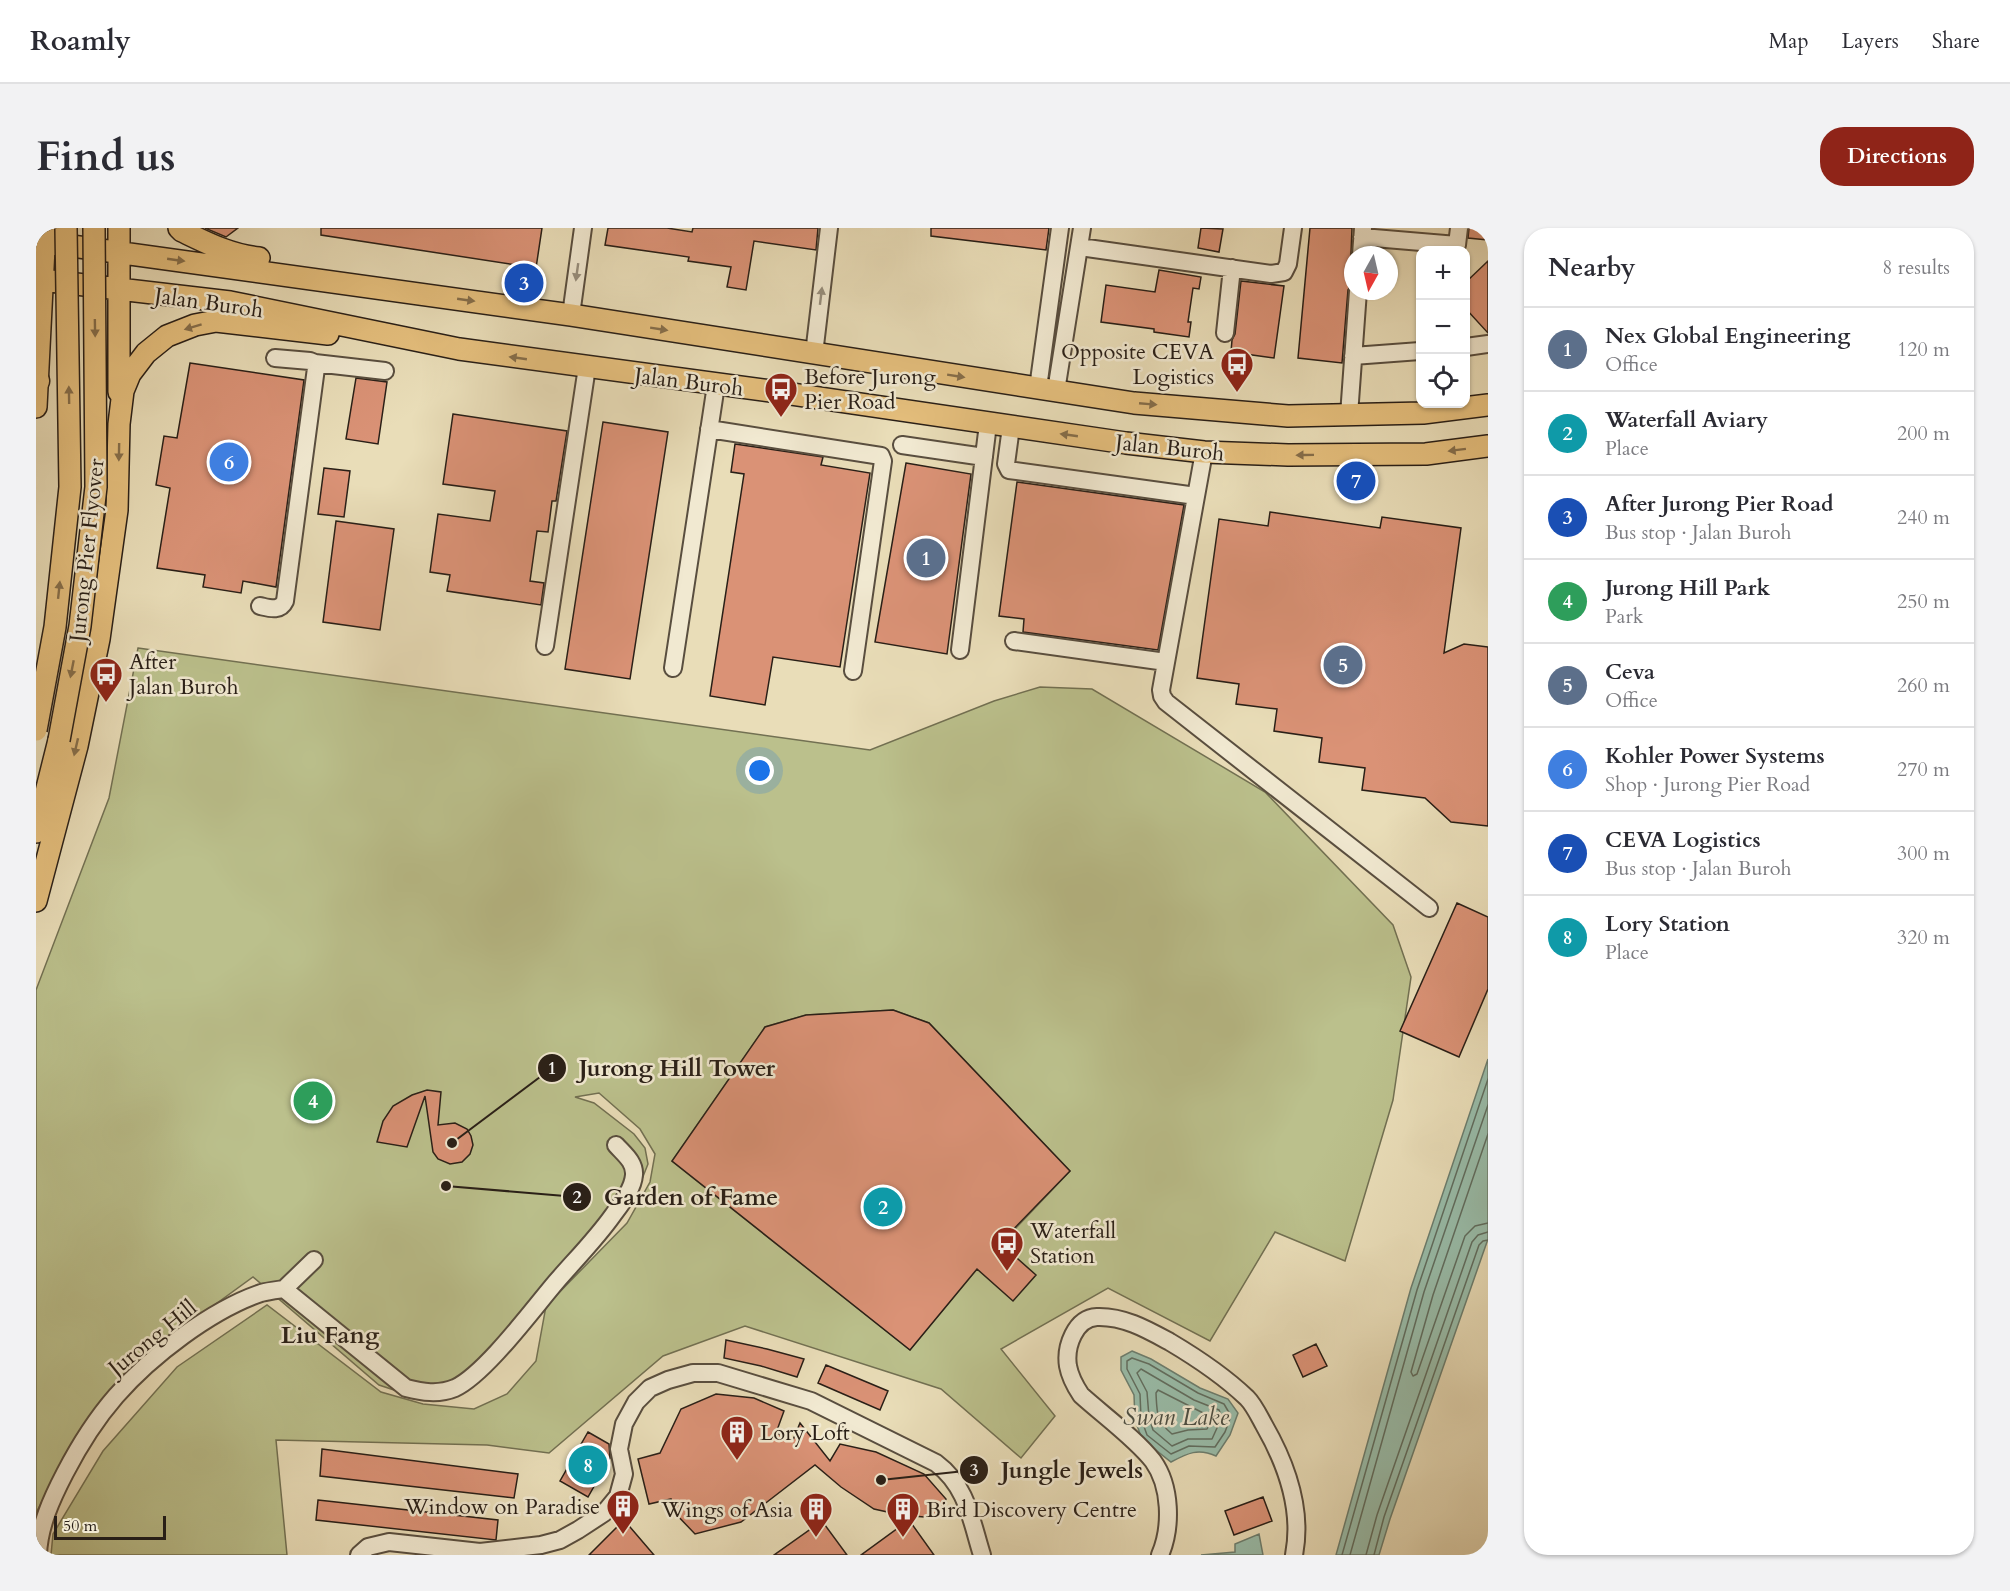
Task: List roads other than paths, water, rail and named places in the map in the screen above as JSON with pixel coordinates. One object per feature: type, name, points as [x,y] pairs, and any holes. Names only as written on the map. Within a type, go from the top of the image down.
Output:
[{"type":"main road","name":"Jurong Pier Flyover","points":[[36,730],[55,627],[70,487],[66,228]]},
{"type":"main road","name":"Jurong Pier Flyover","points":[[36,832],[59,740],[80,627],[96,487],[94,228]]},
{"type":"main road","points":[[36,901],[77,746],[99,639],[117,510],[119,228]]},
{"type":"main road","points":[[179,228],[220,249],[240,256],[306,263],[349,271],[408,292]]},
{"type":"main road","points":[[36,407],[42,237]]},
{"type":"main road","name":"Jalan Buroh","points":[[42,237],[118,253],[571,315],[1134,403],[1276,415],[1423,413],[1488,405]]},
{"type":"main road","points":[[40,333],[118,253]]},
{"type":"main road","name":"Jalan Buroh","points":[[39,279],[230,302],[459,349],[716,386],[771,391],[988,424],[1204,452],[1288,455],[1426,454],[1488,446]]},
{"type":"main road","points":[[119,424],[123,391],[135,367],[146,353],[167,336],[195,325],[216,321],[459,349]]},
{"type":"street","points":[[571,315],[583,228]]},
{"type":"street","points":[[814,354],[829,228]]},
{"type":"street","points":[[1047,390],[1060,228]]},
{"type":"street","points":[[1047,390],[1080,247],[1082,228]]},
{"type":"street","points":[[1080,247],[1271,274],[1284,272],[1288,264],[1293,228]]},
{"type":"street","points":[[1363,232],[1457,245],[1459,228]]},
{"type":"street","points":[[1225,333],[1232,268]]},
{"type":"street","points":[[1349,415],[1357,300]]},
{"type":"street","points":[[1470,346],[1488,344]]},
{"type":"street","points":[[1353,356],[1416,351]]},
{"type":"street","points":[[275,358],[385,371]]},
{"type":"street","points":[[260,606],[275,609],[283,605],[285,601],[309,426],[315,363]]},
{"type":"street","points":[[545,646],[587,367]]},
{"type":"street","points":[[674,668],[716,386]]},
{"type":"street","points":[[960,651],[988,424]]},
{"type":"street","points":[[1011,427],[1006,464],[1009,470],[1196,496]]},
{"type":"street","points":[[709,429],[881,456],[883,461],[853,670]]},
{"type":"street","points":[[902,445],[984,458]]},
{"type":"street","points":[[1204,452],[1161,690],[1162,696],[1166,702],[1429,908]]},
{"type":"street","points":[[1014,641],[1166,662]]},
{"type":"street","points":[[314,1260],[284,1289],[406,1388],[426,1393],[455,1388],[475,1374],[500,1348],[613,1216],[631,1187],[634,1174],[632,1161],[616,1145]]},
{"type":"street","name":"Jurong Hill","points":[[38,1555],[39,1541],[51,1499],[81,1443],[116,1396],[159,1355],[210,1317],[262,1293],[284,1289]]},
{"type":"street","points":[[1160,1555],[1168,1527],[1163,1481],[1153,1462],[1081,1395],[1068,1368],[1067,1356],[1077,1327],[1091,1318],[1123,1320],[1146,1329],[1202,1361],[1249,1400],[1280,1452],[1296,1501],[1297,1538],[1294,1555]]},
{"type":"street","points":[[359,1555],[368,1547],[389,1542],[480,1552],[541,1545],[560,1540],[604,1513],[618,1496],[624,1474],[619,1449],[624,1424],[636,1402],[650,1388],[693,1373],[718,1373],[810,1401],[936,1463],[957,1483],[964,1497],[982,1555]]},
{"type":"water","points":[[1488,1059],[1488,1239],[1379,1555],[1336,1555],[1411,1288]]},
{"type":"water","name":"Swan Lake","points":[[1132,1351],[1151,1359],[1200,1388],[1228,1399],[1238,1413],[1230,1435],[1216,1456],[1198,1452],[1171,1462],[1142,1439],[1135,1420],[1134,1395],[1121,1370],[1121,1357]]},
{"type":"water","points":[[1259,1534],[1263,1555],[1201,1555],[1235,1552],[1235,1544]]},
{"type":"place","name":"After Jurong Pier Road","points":[[524,283]]},
{"type":"place","name":"Opposite CEVA Logistics","points":[[1237,393]]},
{"type":"place","name":"Before Jurong Pier Road","points":[[781,418]]},
{"type":"place","name":"Kohler Power Systems","points":[[229,462]]},
{"type":"place","name":"CEVA Logistics","points":[[1356,481]]},
{"type":"place","name":"Nex Global Engineering","points":[[926,558]]},
{"type":"place","name":"Ceva","points":[[1343,665]]},
{"type":"place","name":"After Jalan Buroh","points":[[106,703]]},
{"type":"place","name":"Jurong Hill Park","points":[[313,1101]]},
{"type":"place","name":"Jurong Hill Tower","points":[[452,1143]]},
{"type":"place","name":"Garden of Fame","points":[[446,1186]]},
{"type":"place","name":"Waterfall Aviary","points":[[883,1207]]},
{"type":"place","name":"Waterfall Station","points":[[1007,1272]]},
{"type":"place","name":"Lory Loft","points":[[737,1461]]},
{"type":"place","name":"Lory Station","points":[[588,1465]]},
{"type":"place","name":"Jungle Jewels","points":[[881,1480]]},
{"type":"place","name":"Window on Paradise","points":[[623,1535]]},
{"type":"place","name":"Wings of Asia","points":[[816,1538]]},
{"type":"place","name":"Bird Discovery Centre","points":[[903,1538]]},
{"type":"district","name":"Liu Fang","points":[[330,1335]]}]
